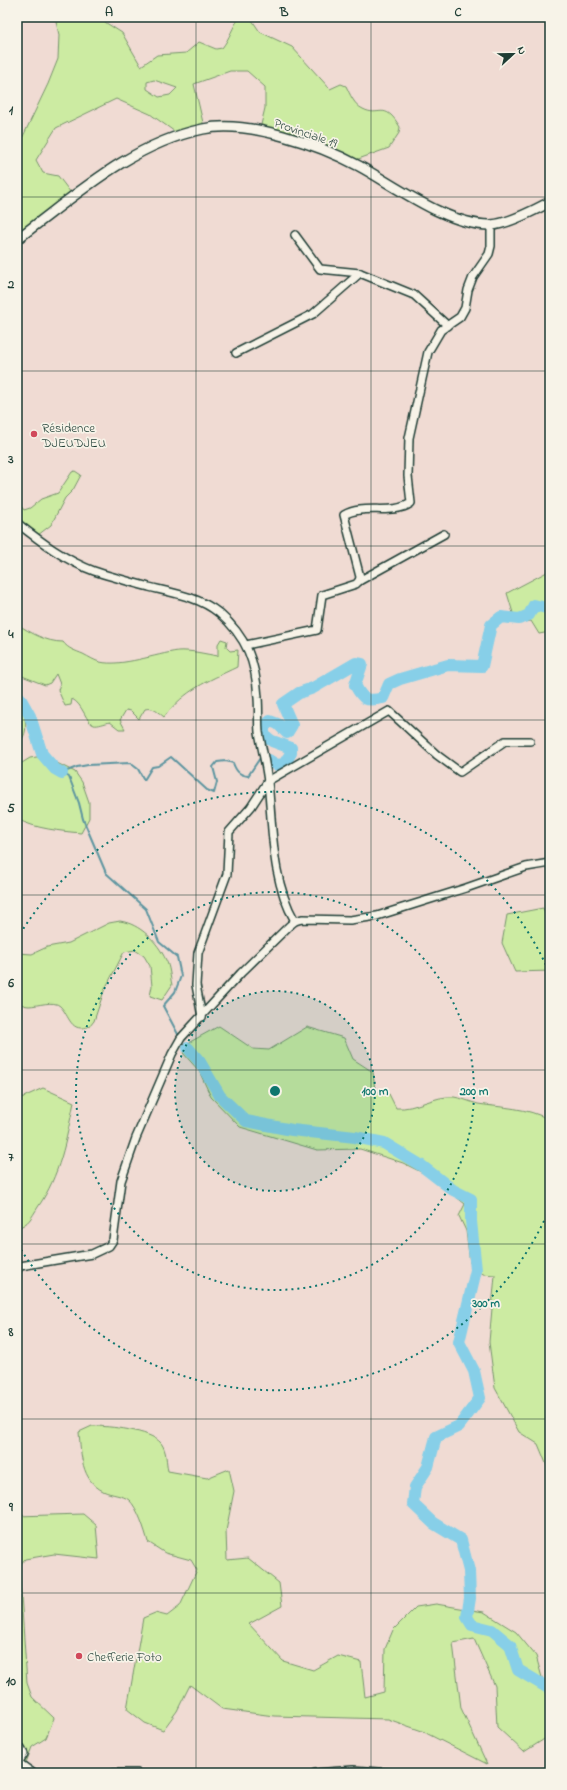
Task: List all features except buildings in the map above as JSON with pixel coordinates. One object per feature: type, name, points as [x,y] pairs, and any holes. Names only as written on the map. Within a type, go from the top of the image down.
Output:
[{"type":"main road","name":"Provinciale 19","points":[[17,239],[110,170],[150,146],[204,128],[220,127],[258,130],[275,133],[310,145],[359,166],[412,198],[460,220],[492,225],[520,216],[550,202]]},
{"type":"street","points":[[359,581],[360,577],[344,515],[362,509],[397,508],[411,503],[408,476],[409,438],[428,352],[440,330],[460,317],[465,308],[468,290],[473,276],[489,254],[492,225]]},
{"type":"street","points":[[295,235],[320,269],[360,273],[414,295],[448,326]]},
{"type":"street","points":[[236,352],[312,314],[360,273]]},
{"type":"street","points":[[17,523],[53,549],[93,570],[133,583],[192,597],[204,603],[219,614],[235,630],[246,645],[256,674],[260,732],[268,781],[277,866],[283,895],[295,921]]},
{"type":"street","points":[[246,645],[317,630],[322,595],[356,584],[444,534]]},
{"type":"street","points":[[202,1017],[196,985],[198,953],[227,874],[229,832],[251,807],[268,781],[389,711],[437,755],[460,772],[505,741],[530,741]]},
{"type":"street","points":[[18,1266],[92,1254],[108,1246],[113,1240],[121,1181],[136,1138],[172,1054],[181,1038],[241,973],[295,921],[350,920],[377,916],[466,888],[526,867],[550,863]]},
{"type":"street","points":[[17,1742],[24,1754],[18,1764],[33,1773]]},
{"type":"street","points":[[315,1773],[353,1770],[392,1773]]},
{"type":"street","points":[[114,1773],[137,1773]]},
{"type":"green space","points":[[55,17],[97,17],[122,33],[141,66],[157,55],[186,53],[199,42],[216,49],[222,48],[240,17],[250,17],[260,32],[292,47],[330,89],[341,84],[346,86],[357,105],[363,109],[374,112],[382,111],[390,114],[400,127],[399,133],[389,148],[350,162],[260,129],[265,108],[265,87],[247,71],[230,71],[194,84],[204,127],[178,134],[150,114],[116,99],[56,128],[36,160],[43,173],[58,176],[74,197],[17,237],[17,149],[48,84],[58,59],[59,35]],"holes":[[[154,80],[177,88],[170,95],[159,97],[147,89],[147,82]]]},
{"type":"green space","points":[[75,471],[81,475],[73,490],[65,498],[51,525],[38,535],[17,519],[17,501],[24,510],[30,508],[41,499],[58,493],[72,472]]},
{"type":"green space","points":[[547,572],[550,574],[550,632],[539,634],[531,621],[516,623],[507,593]]},
{"type":"green space","points":[[17,624],[39,636],[57,642],[63,642],[70,648],[94,660],[108,663],[128,662],[178,651],[218,656],[218,644],[221,639],[227,641],[226,647],[230,651],[238,650],[237,667],[197,687],[180,699],[164,717],[155,710],[145,709],[139,719],[131,711],[126,710],[120,720],[125,729],[119,729],[110,722],[94,725],[91,724],[76,701],[72,699],[71,705],[65,706],[58,690],[60,684],[56,674],[50,683],[45,685],[17,674]]},
{"type":"green space","points":[[17,704],[21,705],[26,726],[24,736],[17,744]]},
{"type":"green space","points":[[43,756],[75,772],[82,782],[89,802],[89,818],[81,833],[40,827],[17,819],[17,766],[30,758]]},
{"type":"green space","points":[[543,908],[550,928],[550,971],[515,972],[502,943],[507,915]]},
{"type":"green space","points":[[120,921],[134,926],[147,934],[158,946],[166,960],[172,985],[162,1000],[150,996],[152,986],[150,966],[144,956],[135,950],[124,952],[104,991],[94,1021],[90,1026],[78,1028],[74,1026],[60,1006],[54,1003],[29,1006],[17,1003],[17,953],[32,954],[47,947],[69,943],[109,923]]},
{"type":"green space","points":[[219,1026],[253,1049],[269,1050],[307,1027],[344,1038],[353,1059],[373,1072],[375,1091],[389,1094],[396,1108],[411,1107],[439,1098],[454,1097],[478,1104],[523,1110],[550,1120],[550,1473],[538,1444],[519,1432],[495,1388],[489,1342],[495,1275],[483,1274],[470,1263],[466,1231],[459,1216],[465,1204],[431,1177],[403,1163],[360,1149],[317,1150],[240,1127],[211,1097],[199,1071],[183,1053],[190,1042]]},
{"type":"green space","points":[[43,1088],[74,1102],[65,1144],[52,1183],[46,1195],[29,1220],[24,1225],[17,1228],[17,1100]]},
{"type":"green space","points":[[92,1426],[139,1432],[156,1439],[161,1443],[164,1449],[168,1471],[207,1478],[229,1469],[234,1491],[226,1531],[227,1560],[248,1558],[279,1583],[282,1606],[249,1624],[283,1661],[313,1670],[338,1656],[361,1662],[365,1697],[384,1692],[385,1649],[393,1630],[416,1607],[436,1604],[484,1612],[516,1632],[536,1656],[550,1706],[546,1738],[524,1752],[497,1727],[495,1686],[474,1639],[453,1643],[461,1708],[487,1764],[422,1731],[388,1719],[274,1716],[222,1709],[190,1685],[177,1711],[163,1730],[145,1723],[127,1709],[143,1618],[155,1613],[167,1616],[180,1606],[197,1570],[191,1560],[165,1553],[148,1542],[138,1514],[129,1500],[103,1491],[90,1480],[86,1473],[80,1449],[79,1432]]},
{"type":"green space","points":[[83,1514],[96,1525],[99,1559],[54,1554],[25,1559],[19,1566],[27,1683],[32,1697],[54,1718],[46,1738],[32,1747],[22,1773],[17,1773],[17,1516]]},
{"type":"waterway","points":[[269,760],[277,765],[284,764],[291,753],[291,748],[272,741],[264,735],[264,727],[270,721],[278,724],[287,733],[292,725],[283,704],[299,693],[313,688],[356,663],[362,664],[355,685],[360,694],[369,700],[383,698],[389,684],[400,679],[448,665],[482,666],[491,625],[501,617],[519,619],[529,615],[534,605],[550,609]]},
{"type":"waterway","points":[[17,699],[20,698],[30,716],[42,754],[55,769],[62,773]]},
{"type":"waterway","points":[[62,773],[77,767],[88,765],[130,763],[138,769],[144,780],[152,767],[158,766],[171,757],[207,790],[214,793],[217,782],[213,767],[217,762],[226,761],[233,763],[238,772],[242,775],[248,776],[260,758]]},
{"type":"waterway","points":[[62,773],[69,777],[79,803],[83,819],[106,873],[146,909],[159,942],[177,957],[181,976],[175,992],[163,1006],[180,1038]]},
{"type":"waterway","points":[[188,1048],[200,1062],[220,1096],[246,1121],[292,1130],[355,1137],[384,1143],[422,1166],[453,1190],[471,1199],[471,1221],[476,1270],[459,1342],[474,1371],[480,1398],[459,1426],[436,1437],[428,1467],[415,1487],[413,1504],[433,1523],[461,1540],[469,1571],[470,1598],[467,1617],[472,1625],[492,1630],[510,1645],[518,1670],[550,1689]]},
{"type":"place","name":"Résidence DJEUDJEU","points":[[34,434]]},
{"type":"place","name":"Chefferie Foto","points":[[79,1656]]}]
